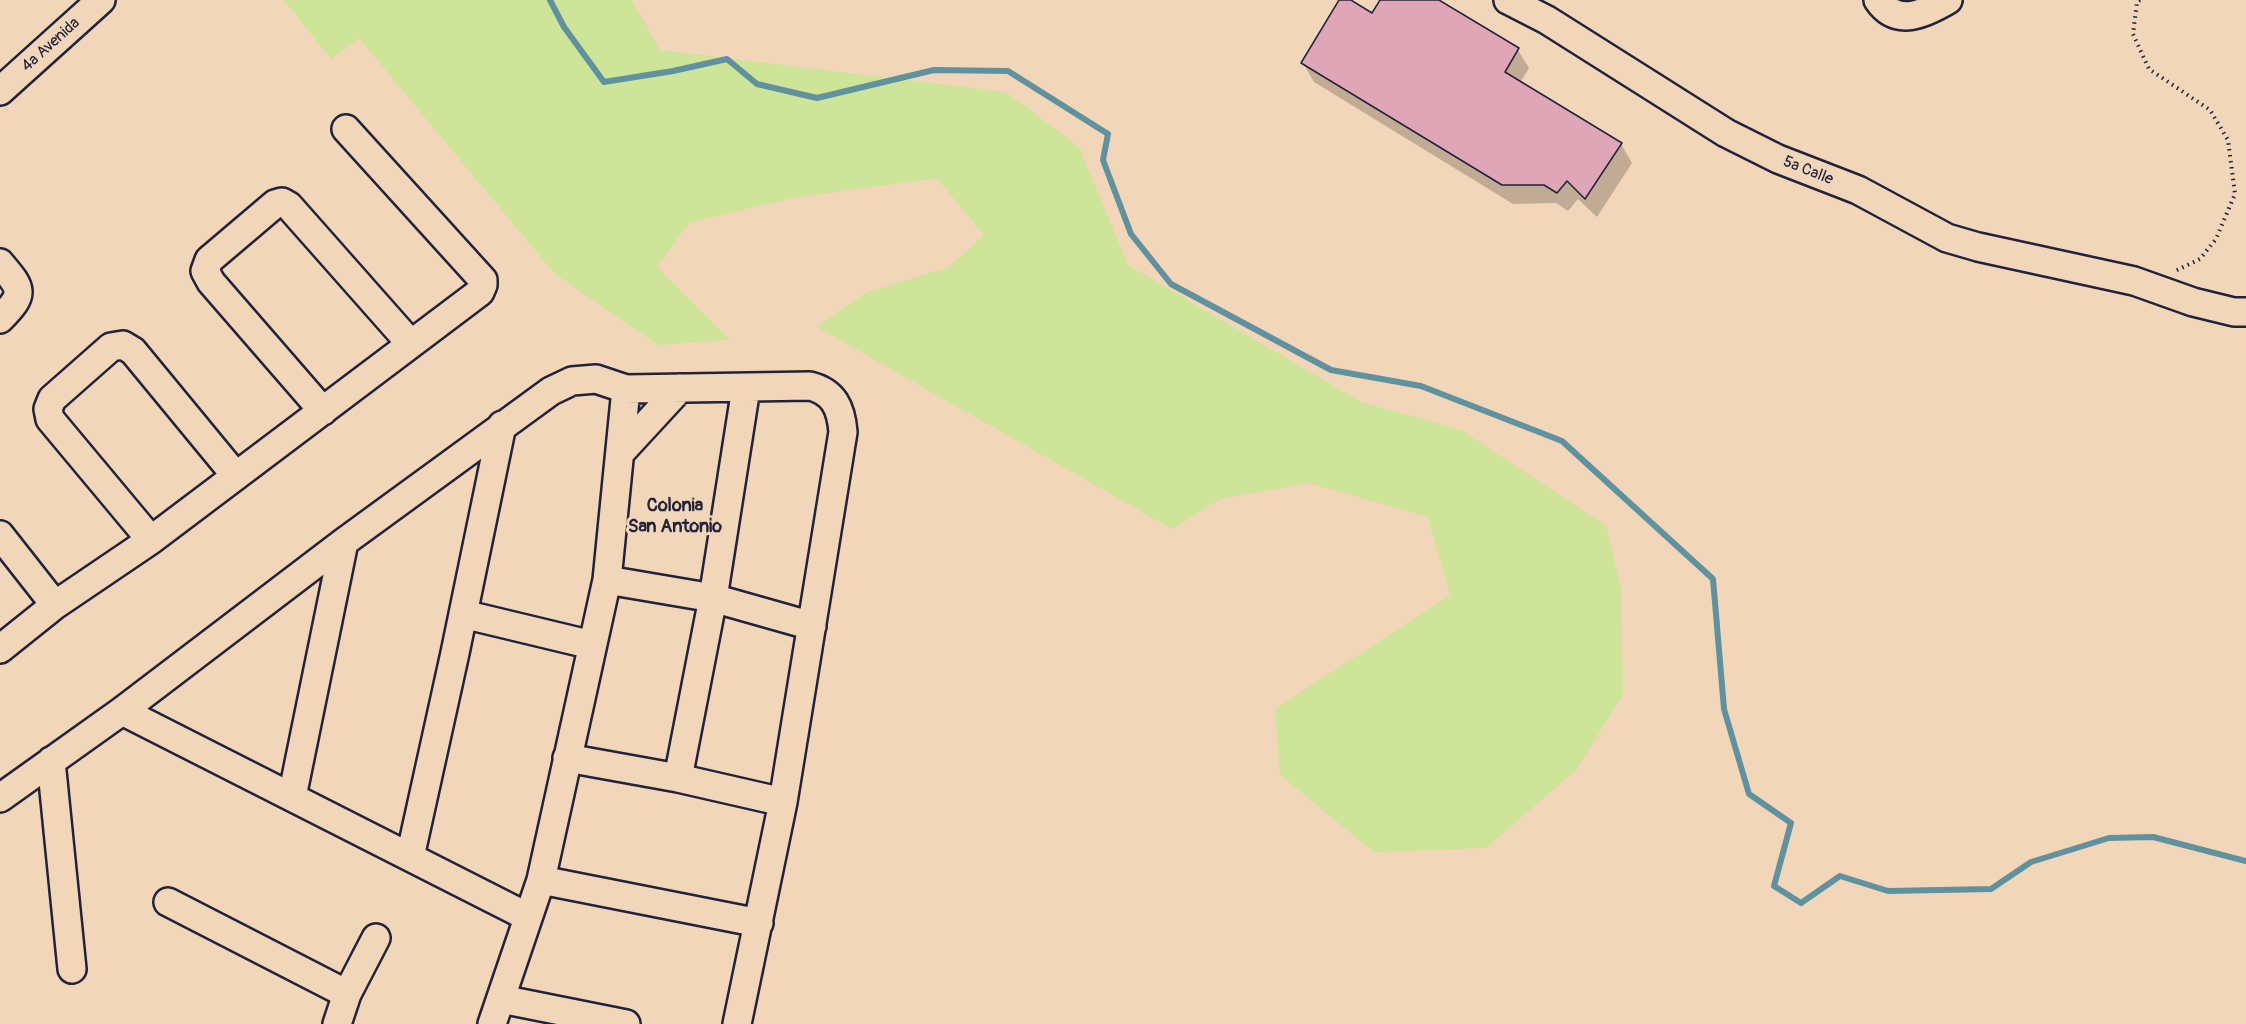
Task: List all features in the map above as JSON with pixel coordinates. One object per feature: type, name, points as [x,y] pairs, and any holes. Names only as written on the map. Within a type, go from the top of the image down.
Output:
[{"type":"street","name":"4a Avenida","points":[[0,91],[101,0]]},
{"type":"street","name":"5a Calle","points":[[1508,0],[1547,20],[1726,133],[1778,159],[1858,190],[1947,238],[1978,247],[2134,281],[2193,302],[2234,312],[2246,312]]},
{"type":"street","points":[[1878,0],[1899,15],[1917,16],[1937,7]]},
{"type":"street","points":[[0,649],[55,606],[151,540],[480,292],[483,280],[346,129]]},
{"type":"street","points":[[323,411],[211,282],[205,271],[209,260],[275,204],[282,202],[289,206],[411,344]]},
{"type":"street","points":[[0,263],[18,284],[18,295],[13,306],[0,319]]},
{"type":"street","points":[[151,540],[50,419],[48,409],[52,399],[111,347],[123,345],[133,351],[236,476]]},
{"type":"street","points":[[0,798],[122,711],[344,542],[551,391],[572,381],[596,379],[626,389],[810,386],[824,389],[830,394],[842,418],[843,432],[783,802],[737,1024]]},
{"type":"street","points":[[621,452],[680,388]]},
{"type":"street","points":[[678,778],[713,598],[746,388]]},
{"type":"street","points":[[492,1024],[541,880],[607,579],[626,389]]},
{"type":"street","points":[[410,857],[464,614],[502,425]]},
{"type":"street","points":[[0,535],[55,606]]},
{"type":"street","points":[[292,797],[344,542]]},
{"type":"street","points":[[607,579],[713,598],[812,626]]},
{"type":"street","points":[[464,614],[592,645]]},
{"type":"street","points":[[122,711],[528,916]]},
{"type":"street","points":[[567,758],[678,778],[783,802]]},
{"type":"street","points":[[51,760],[72,969]]},
{"type":"street","points":[[541,880],[759,923]]},
{"type":"street","points":[[168,902],[346,994]]},
{"type":"street","points":[[337,1024],[346,994],[376,938]]},
{"type":"street","points":[[501,999],[626,1024]]},
{"type":"path","points":[[2134,281],[2175,271],[2200,260],[2216,239],[2235,194],[2228,140],[2211,110],[2149,69],[2133,34],[2137,2],[2140,0]]},
{"type":"green space","points":[[284,0],[632,0],[660,50],[1006,92],[1079,147],[1128,265],[1361,402],[1461,430],[1606,526],[1621,588],[1623,694],[1576,770],[1486,848],[1374,852],[1280,775],[1275,709],[1450,595],[1428,517],[1309,483],[1220,499],[1172,529],[817,327],[865,293],[949,267],[984,235],[937,178],[792,198],[689,223],[657,267],[730,340],[658,345],[554,273],[359,38],[331,59]]},
{"type":"building","points":[[1339,0],[1351,0],[1372,13],[1380,0],[1439,0],[1519,48],[1505,72],[1622,143],[1585,199],[1567,181],[1557,193],[1544,185],[1502,185],[1301,63]]},
{"type":"waterway","points":[[550,0],[564,27],[604,82],[673,71],[727,59],[757,84],[817,98],[934,70],[1008,71],[1108,134],[1103,160],[1131,234],[1171,284],[1331,370],[1421,386],[1562,441],[1713,579],[1724,709],[1749,794],[1791,823],[1774,886],[1801,903],[1840,876],[1888,891],[1991,889],[2031,862],[2109,838],[2153,837],[2246,861]]},
{"type":"district","name":"Colonia San Antonio","points":[[675,516]]}]
